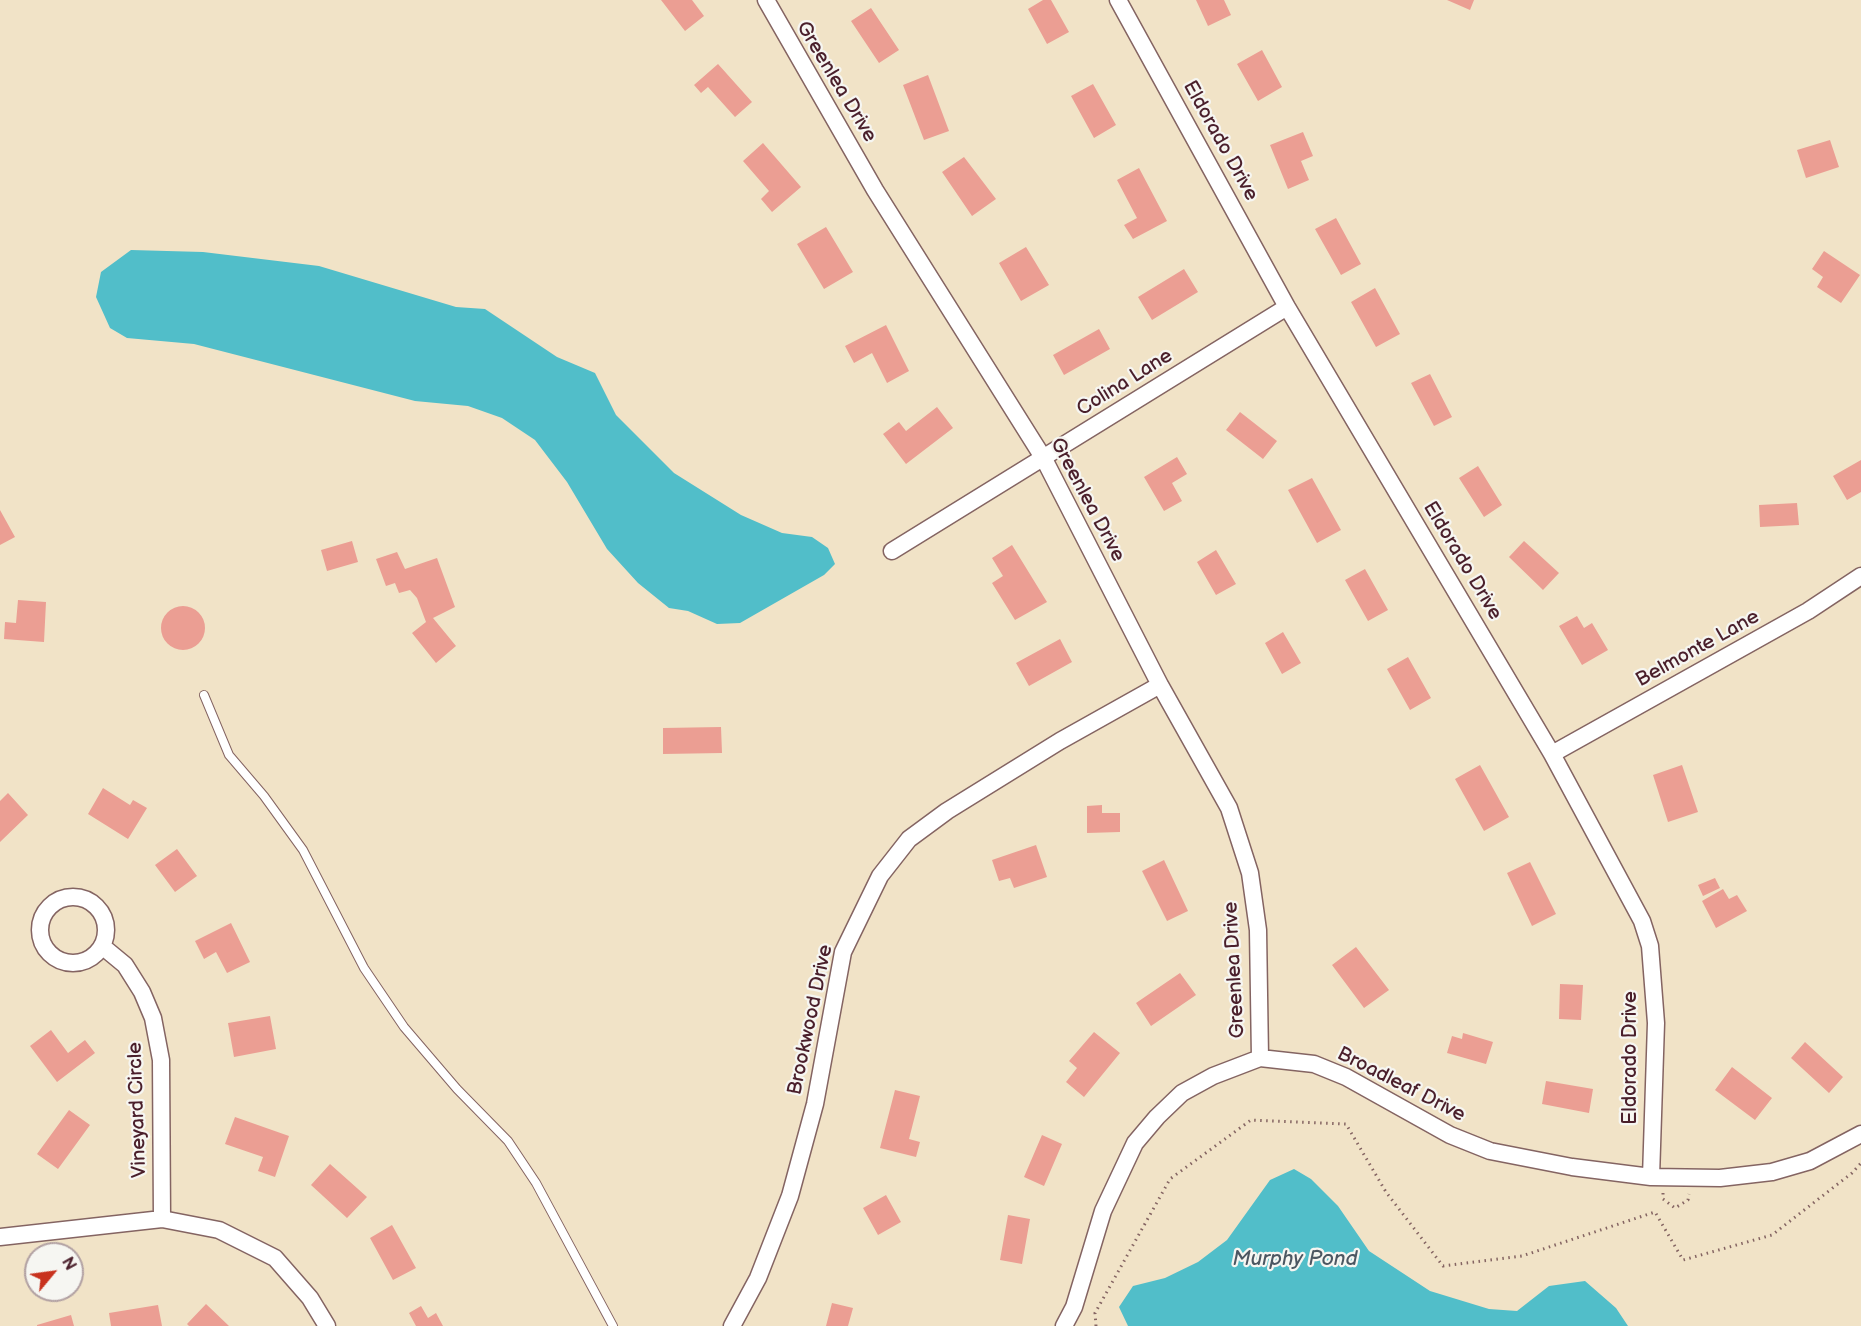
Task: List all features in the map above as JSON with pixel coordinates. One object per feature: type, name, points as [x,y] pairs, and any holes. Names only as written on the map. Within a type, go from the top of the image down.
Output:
[{"type":"street","name":"Greenlea Drive","points":[[766,0],[876,190],[1044,459],[1160,685],[1229,808],[1250,873],[1258,930],[1260,1058]]},
{"type":"street","name":"Eldorado Drive","points":[[1118,0],[1287,307],[1552,754],[1642,921],[1650,946],[1656,1023],[1650,1177]]},
{"type":"street","name":"Colina Lane","points":[[892,551],[1287,307]]},
{"type":"street","name":"Belmonte Lane","points":[[1552,754],[1808,611],[1861,576]]},
{"type":"street","name":"Brookwood Drive","points":[[732,1326],[758,1278],[790,1196],[815,1104],[843,952],[880,876],[909,839],[947,812],[1060,741],[1160,685]]},
{"type":"street","points":[[76,897],[87,900],[102,915],[105,925],[102,946],[87,960],[68,963],[58,960],[50,954],[40,937],[42,917],[56,901],[76,897]]},
{"type":"street","name":"Vineyard Circle","points":[[102,946],[125,965],[142,992],[153,1018],[161,1060],[162,1219]]},
{"type":"street","name":"Broadleaf Drive","points":[[1064,1326],[1074,1307],[1103,1211],[1135,1143],[1182,1093],[1212,1076],[1260,1058],[1314,1064],[1346,1077],[1450,1135],[1491,1151],[1572,1167],[1650,1177],[1720,1178],[1772,1172],[1810,1161],[1861,1134]]},
{"type":"street","points":[[0,1237],[162,1219],[219,1230],[275,1258],[310,1298],[327,1326]]},
{"type":"lane","points":[[204,695],[229,754],[264,796],[303,850],[364,968],[404,1027],[457,1089],[508,1141],[536,1183],[613,1326]]},
{"type":"path","points":[[1096,1326],[1095,1313],[1170,1179],[1251,1120],[1346,1124],[1386,1192],[1443,1266],[1522,1256],[1655,1212],[1683,1260],[1772,1235],[1852,1173],[1861,1163]]},
{"type":"water","points":[[131,250],[203,252],[319,266],[456,307],[485,309],[557,357],[595,373],[616,415],[674,473],[741,515],[782,533],[812,537],[828,548],[835,564],[824,575],[740,623],[717,624],[688,611],[669,608],[638,583],[607,549],[567,482],[535,440],[502,418],[468,406],[415,401],[194,344],[127,338],[110,328],[96,297],[101,272]]},
{"type":"water","name":"Murphy Pond","points":[[1294,1169],[1311,1179],[1338,1206],[1369,1251],[1430,1291],[1489,1309],[1517,1311],[1549,1286],[1585,1281],[1616,1308],[1628,1326],[1128,1326],[1119,1307],[1133,1286],[1165,1278],[1198,1262],[1227,1240],[1270,1180]]},
{"type":"building","points":[[661,0],[692,0],[704,16],[685,31]]},
{"type":"building","points":[[1043,0],[1051,0],[1069,32],[1047,44],[1028,9]]},
{"type":"building","points":[[1196,0],[1224,0],[1231,15],[1208,26]]},
{"type":"building","points":[[1447,0],[1474,0],[1470,10]]},
{"type":"building","points":[[871,8],[899,50],[879,63],[851,21]]},
{"type":"building","points":[[1262,50],[1282,87],[1258,101],[1237,64]]},
{"type":"building","points":[[718,64],[752,102],[735,117],[708,87],[701,93],[694,85]]},
{"type":"building","points":[[928,75],[949,131],[924,140],[903,85]]},
{"type":"building","points":[[1093,84],[1116,125],[1094,138],[1071,96]]},
{"type":"building","points":[[1303,132],[1313,156],[1301,161],[1309,180],[1288,189],[1270,145]]},
{"type":"building","points":[[1830,140],[1839,167],[1806,178],[1797,150]]},
{"type":"building","points":[[763,143],[801,187],[772,212],[761,199],[769,191],[743,161]]},
{"type":"building","points":[[964,157],[996,199],[972,216],[942,172]]},
{"type":"building","points":[[1139,168],[1167,221],[1133,239],[1124,225],[1137,218],[1117,180]]},
{"type":"building","points":[[1336,218],[1361,264],[1341,275],[1315,229]]},
{"type":"building","points":[[826,227],[853,272],[824,289],[797,244]]},
{"type":"building","points":[[1026,247],[1049,285],[1021,301],[999,263]]},
{"type":"building","points":[[1824,251],[1860,275],[1841,303],[1817,287],[1823,277],[1812,269]]},
{"type":"building","points":[[1184,269],[1198,292],[1152,320],[1138,297]]},
{"type":"building","points":[[1375,288],[1400,334],[1376,347],[1351,302]]},
{"type":"building","points":[[886,325],[909,371],[887,383],[872,353],[854,363],[845,346]]},
{"type":"building","points":[[1099,329],[1110,349],[1064,375],[1053,355]]},
{"type":"building","points":[[1430,374],[1452,417],[1434,426],[1411,383]]},
{"type":"building","points":[[937,407],[953,428],[906,464],[883,434],[899,422],[906,431]]},
{"type":"building","points":[[1240,412],[1277,441],[1263,459],[1226,430]]},
{"type":"building","points":[[1177,457],[1187,474],[1172,483],[1182,501],[1164,511],[1144,477]]},
{"type":"building","points":[[1861,460],[1861,492],[1847,500],[1833,476]]},
{"type":"building","points":[[1478,466],[1502,505],[1484,517],[1459,478]]},
{"type":"building","points":[[1312,478],[1341,530],[1317,543],[1288,490]]},
{"type":"building","points":[[1797,503],[1799,525],[1760,527],[1759,505]]},
{"type":"building","points":[[0,510],[15,537],[0,545]]},
{"type":"building","points":[[352,541],[358,562],[327,571],[321,550]]},
{"type":"building","points":[[1524,541],[1559,573],[1543,590],[1509,557]]},
{"type":"building","points":[[1012,545],[1047,602],[1015,620],[992,583],[1003,576],[992,558]]},
{"type":"building","points":[[1216,550],[1236,584],[1216,595],[1197,562]]},
{"type":"building","points":[[397,552],[405,569],[437,558],[455,607],[433,618],[456,646],[436,663],[412,633],[426,622],[417,598],[410,590],[399,593],[395,583],[386,586],[376,559]]},
{"type":"building","points":[[1365,569],[1388,610],[1368,621],[1345,580]]},
{"type":"building","points":[[18,600],[46,602],[44,642],[4,639],[5,622],[16,623]]},
{"type":"building","points":[[183,606],[198,613],[205,628],[198,643],[183,650],[168,643],[161,628],[168,613]]},
{"type":"building","points":[[1577,616],[1584,628],[1592,623],[1608,650],[1582,665],[1559,626]]},
{"type":"building","points":[[1283,632],[1301,663],[1282,674],[1265,643]]},
{"type":"building","points":[[1060,639],[1072,662],[1029,686],[1016,663]]},
{"type":"building","points":[[1408,657],[1431,698],[1410,710],[1387,669]]},
{"type":"building","points":[[721,727],[722,753],[663,754],[663,728]]},
{"type":"building","points":[[1480,765],[1509,817],[1484,831],[1455,779]]},
{"type":"building","points":[[1682,765],[1698,812],[1668,822],[1653,775]]},
{"type":"building","points":[[103,788],[130,805],[133,800],[147,808],[128,839],[88,814]]},
{"type":"building","points":[[8,793],[28,815],[0,842],[0,801]]},
{"type":"building","points":[[1102,805],[1102,813],[1120,813],[1120,832],[1087,833],[1087,806]]},
{"type":"building","points":[[1036,845],[1047,877],[1014,888],[1010,878],[999,881],[992,860]]},
{"type":"building","points":[[177,849],[197,876],[175,892],[155,865]]},
{"type":"building","points":[[1164,860],[1188,911],[1167,921],[1142,871]]},
{"type":"building","points":[[1530,862],[1556,914],[1532,926],[1507,873]]},
{"type":"building","points":[[1715,878],[1720,888],[1703,896],[1698,885]]},
{"type":"building","points":[[1723,889],[1729,899],[1737,895],[1747,911],[1716,928],[1702,901]]},
{"type":"building","points":[[231,923],[250,962],[227,973],[216,952],[204,959],[195,941]]},
{"type":"building","points":[[1356,947],[1389,990],[1364,1008],[1332,965]]},
{"type":"building","points":[[1180,973],[1196,995],[1151,1026],[1136,1003]]},
{"type":"building","points":[[1560,984],[1583,985],[1581,1020],[1559,1019]]},
{"type":"building","points":[[270,1016],[276,1049],[234,1057],[228,1023]]},
{"type":"building","points":[[51,1030],[68,1053],[85,1040],[95,1053],[57,1082],[30,1046]]},
{"type":"building","points":[[1094,1032],[1120,1053],[1084,1097],[1066,1082],[1077,1068],[1069,1061]]},
{"type":"building","points":[[1463,1033],[1493,1042],[1486,1064],[1447,1053],[1452,1036],[1462,1039]]},
{"type":"building","points":[[1805,1042],[1843,1077],[1829,1093],[1791,1058]]},
{"type":"building","points":[[1732,1067],[1772,1098],[1755,1120],[1715,1090]]},
{"type":"building","points":[[1546,1081],[1593,1089],[1589,1113],[1542,1104]]},
{"type":"building","points":[[895,1090],[920,1096],[909,1139],[920,1142],[916,1157],[880,1148]]},
{"type":"building","points":[[69,1110],[90,1125],[58,1169],[37,1154]]},
{"type":"building","points":[[235,1117],[289,1136],[275,1177],[258,1171],[263,1157],[225,1144]]},
{"type":"building","points":[[1042,1135],[1062,1144],[1044,1186],[1024,1177]]},
{"type":"building","points":[[330,1164],[367,1197],[347,1218],[311,1185]]},
{"type":"building","points":[[886,1195],[901,1222],[878,1235],[863,1208]]},
{"type":"building","points":[[1008,1215],[1030,1219],[1022,1264],[1000,1260]]},
{"type":"building","points":[[392,1225],[416,1268],[393,1280],[370,1238]]},
{"type":"building","points":[[832,1303],[853,1308],[848,1326],[826,1326]]},
{"type":"building","points":[[206,1304],[229,1326],[189,1326],[187,1324]]},
{"type":"building","points":[[158,1305],[162,1326],[111,1326],[109,1313]]},
{"type":"building","points":[[421,1306],[428,1318],[436,1313],[443,1326],[416,1326],[409,1313]]},
{"type":"building","points":[[71,1315],[74,1326],[37,1326],[37,1325]]}]
